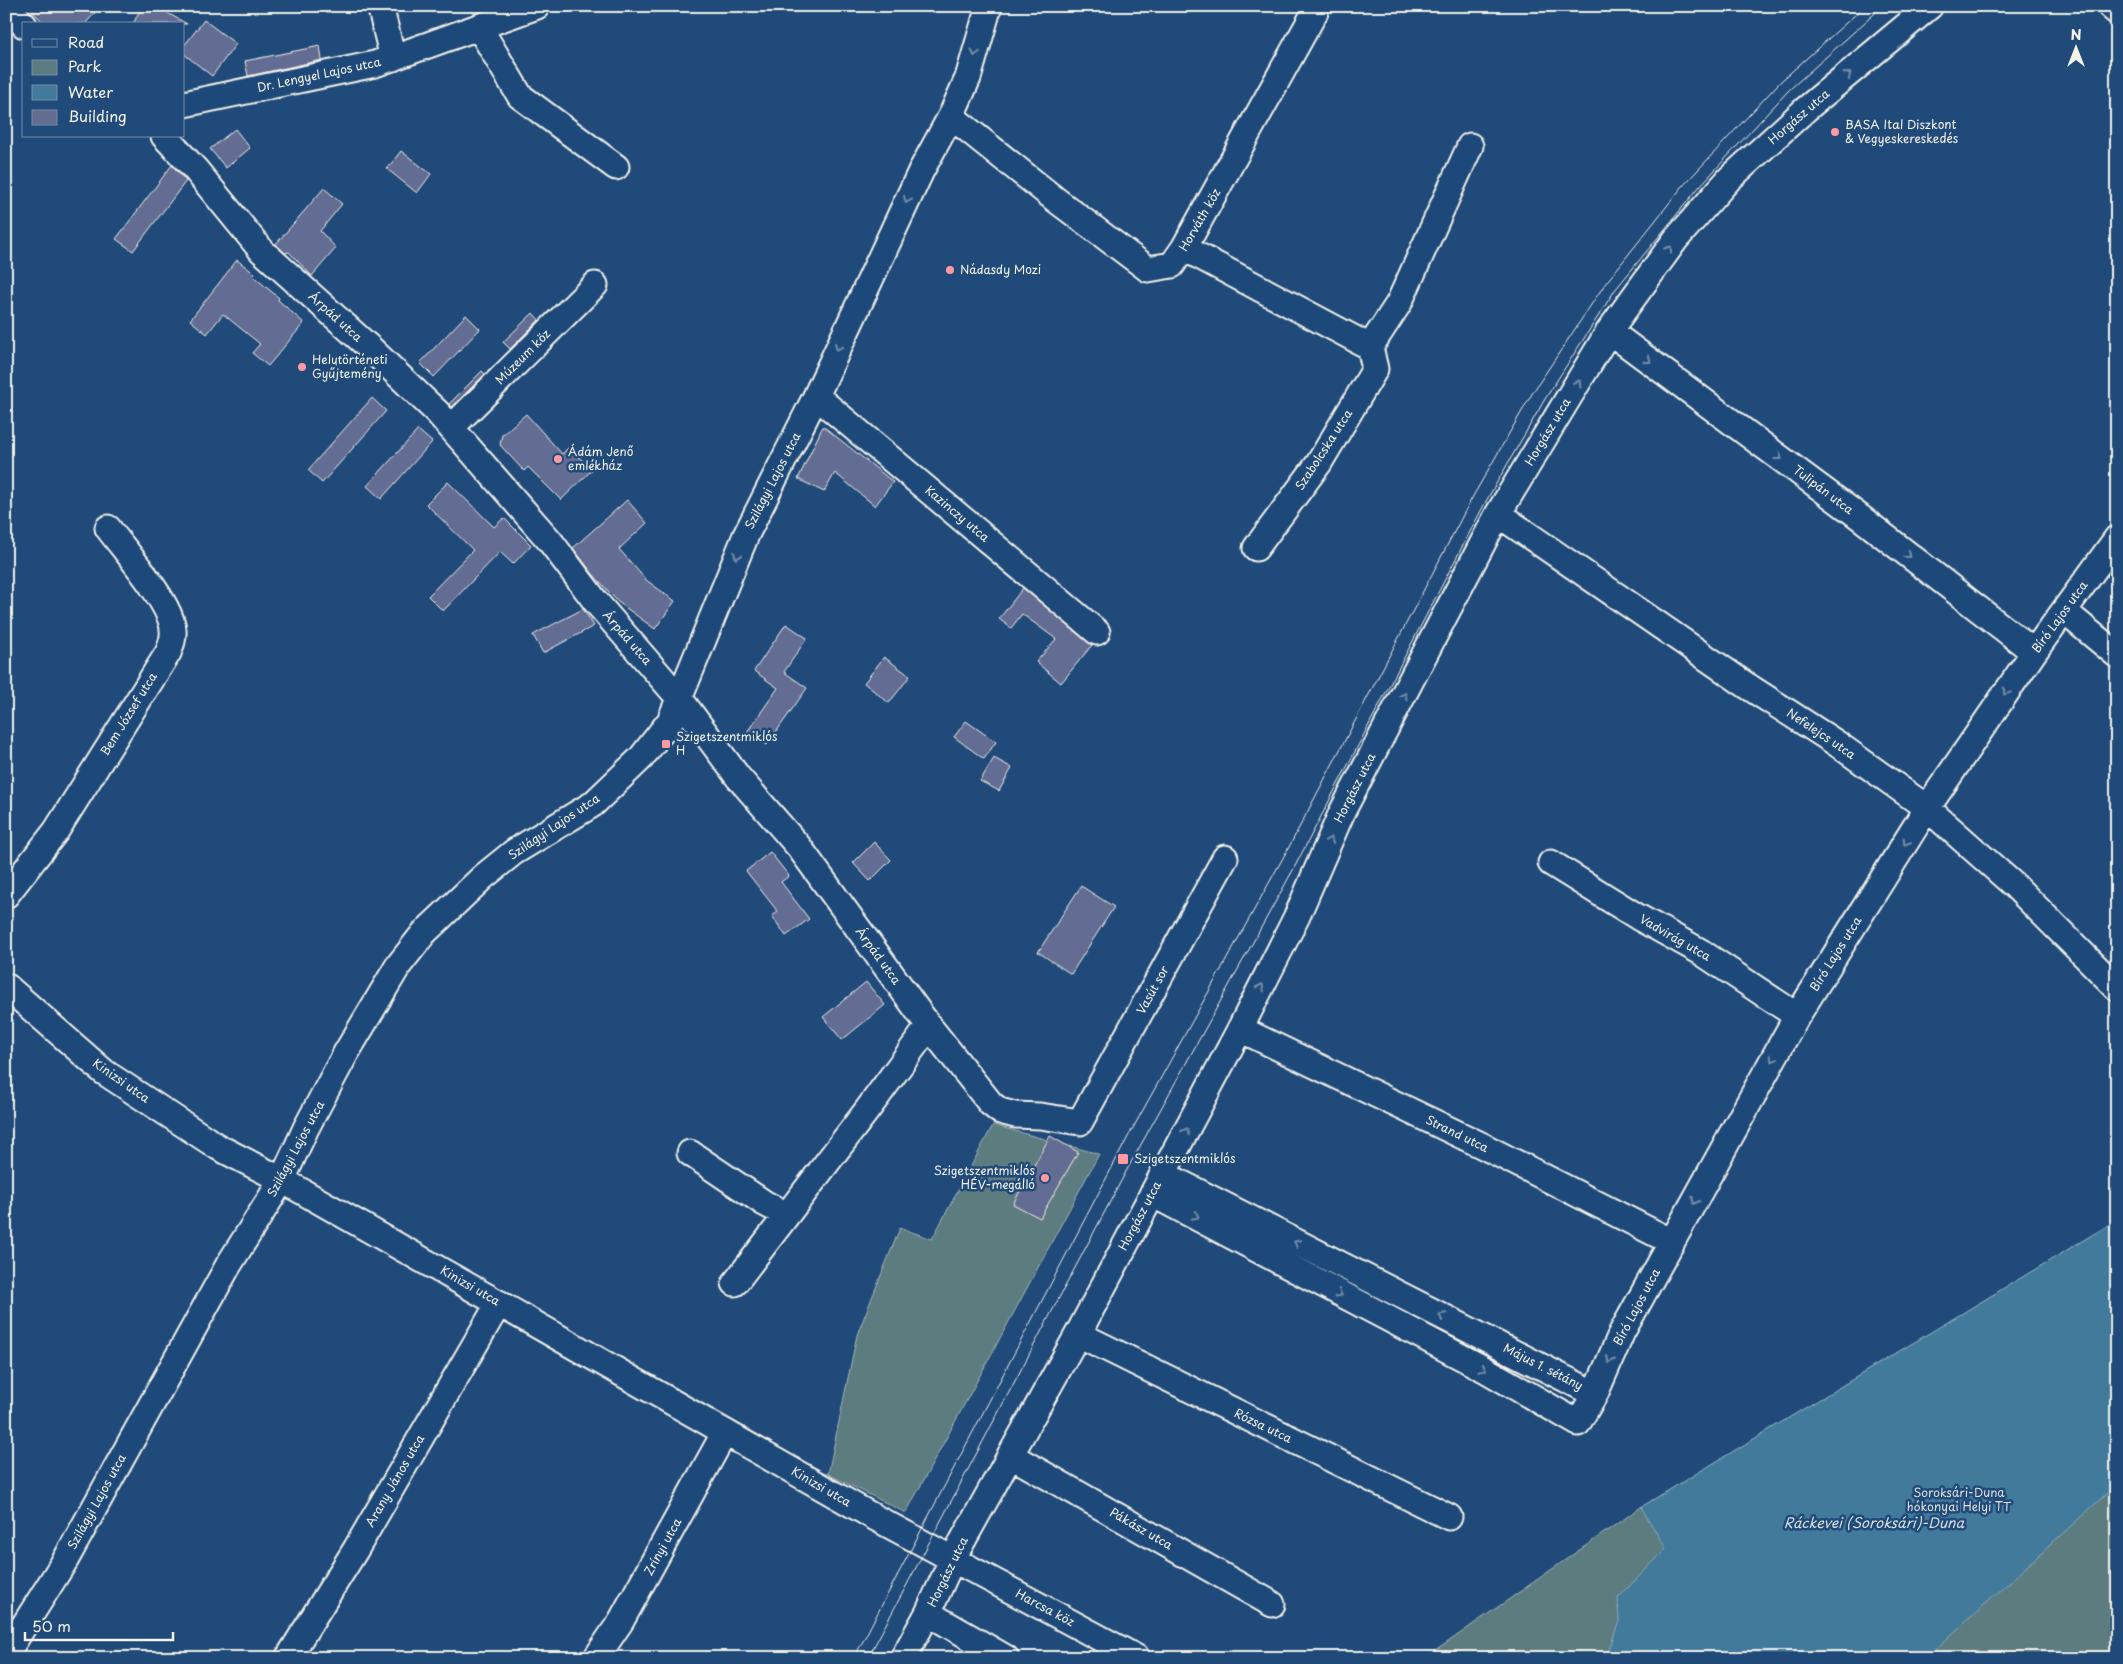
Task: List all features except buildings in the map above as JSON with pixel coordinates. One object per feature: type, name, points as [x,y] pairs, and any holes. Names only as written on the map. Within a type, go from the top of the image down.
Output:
[{"type":"street","points":[[6,6],[22,23]]},
{"type":"street","points":[[380,6],[393,58]]},
{"type":"street","name":"Dr. Lengyel Lajos utca","points":[[185,104],[375,64],[537,6]]},
{"type":"street","name":"Szilágyi Lajos utca","points":[[6,1654],[66,1559],[228,1266],[282,1180],[306,1128],[376,1000],[398,966],[424,933],[456,900],[514,852],[592,804],[655,742],[670,721],[746,536],[816,396],[921,171],[951,116],[968,78],[990,6]]},
{"type":"street","name":"Horgász utca","points":[[903,1658],[928,1613],[953,1558],[1078,1334],[1240,1029],[1298,916],[1342,812],[1498,514],[1609,331],[1676,239],[1729,179],[1806,109],[1930,6]]},
{"type":"street","points":[[2110,6],[2117,12]]},
{"type":"street","name":"Horváth köz","points":[[951,116],[1056,200],[1148,270],[1172,265],[1184,248],[1315,12]]},
{"type":"street","points":[[479,27],[520,96],[616,168]]},
{"type":"street","points":[[6,34],[22,41]]},
{"type":"street","name":"Árpád utca","points":[[166,138],[195,169],[262,251],[371,349],[452,428],[550,541],[596,602],[680,699],[738,777],[799,847],[928,1026],[991,1104],[1000,1111],[1014,1115],[1040,1116],[1080,1122]]},
{"type":"street","points":[[1184,248],[1370,346],[1399,303],[1470,146]]},
{"type":"street","name":"Múzeum köz","points":[[452,428],[595,285]]},
{"type":"street","name":"Tulipán utca","points":[[1609,331],[1853,512],[2034,652]]},
{"type":"street","name":"Szabolcska utca","points":[[1256,548],[1319,463],[1375,368],[1370,346]]},
{"type":"street","name":"Kazinczy utca","points":[[816,396],[1098,632]]},
{"type":"street","name":"Nefelejcs utca","points":[[1498,514],[1746,685],[1836,743],[1927,808],[2015,886],[2117,988]]},
{"type":"street","name":"Bem József utca","points":[[6,895],[56,831],[168,653],[173,640],[174,630],[168,609],[108,528]]},
{"type":"street","name":"Bíró Lajos utca","points":[[1595,1394],[1622,1332],[1797,1016],[1927,808],[2034,652],[2117,538]]},
{"type":"street","points":[[2064,610],[2117,655]]},
{"type":"street","name":"Vasút sor","points":[[1080,1122],[1225,858]]},
{"type":"street","name":"Vadvirág utca","points":[[1551,863],[1638,917],[1701,952],[1797,1016]]},
{"type":"street","name":"Kinizsi utca","points":[[6,986],[104,1072],[218,1147],[282,1180],[874,1517],[953,1558]]},
{"type":"street","points":[[735,1283],[928,1026]]},
{"type":"street","name":"Strand utca","points":[[1240,1029],[1481,1145],[1672,1242]]},
{"type":"street","points":[[690,1153],[786,1215]]},
{"type":"street","name":"Május 1. sétány","points":[[1157,1184],[1595,1394],[1578,1423],[1157,1184]]},
{"type":"street","name":"Arany János utca","points":[[288,1658],[356,1549],[499,1303]]},
{"type":"street","name":"Rózsa utca","points":[[1078,1334],[1449,1517]]},
{"type":"street","name":"Zrínyi utca","points":[[596,1658],[621,1621],[725,1432]]},
{"type":"street","name":"Pákász utca","points":[[1010,1455],[1272,1604]]},
{"type":"street","name":"Harcsa köz","points":[[953,1558],[1137,1658]]},
{"type":"street","points":[[928,1613],[1006,1658]]},
{"type":"green space","points":[[993,1125],[1099,1154],[906,1513],[828,1474],[857,1335],[900,1228],[932,1239]]},
{"type":"green space","name":"Ráckevei (Soroksári)-Duna","points":[[2117,1220],[2117,1658],[1425,1658],[1641,1507]]},
{"type":"water","name":"Ráckevei (Soroksári)-Duna","points":[[2117,1220],[2117,1484],[1926,1658],[1606,1658],[1619,1621],[1618,1598],[1666,1549],[1641,1507]]},
{"type":"tram line","points":[[854,1658],[1128,1137],[1289,847],[1472,498],[1533,392],[1605,284],[1682,187],[1780,82],[1865,6]]},
{"type":"tram line","points":[[868,1658],[1128,1168],[1293,870],[1485,503],[1545,399],[1615,290],[1700,186],[1789,90],[1883,6]]},
{"type":"place","name":"BASA Ital Diszkont & Vegyeskereskedés","points":[[1835,132]]},
{"type":"place","name":"Nádasdy Mozi","points":[[950,270]]},
{"type":"place","name":"Helytörténeti Gyűjtemény","points":[[302,367]]},
{"type":"place","name":"Ádám Jenő emlékház","points":[[558,459]]},
{"type":"place","name":"Szigetszentmiklós H","points":[[666,744]]},
{"type":"place","name":"Szigetszentmiklós","points":[[1123,1159]]},
{"type":"place","name":"Szigetszentmiklós HÉV-megálló","points":[[1045,1178]]},
{"type":"park label","name":"Soroksári-Duna hókonyai Helyi TT","points":[[1959,1500]]}]
